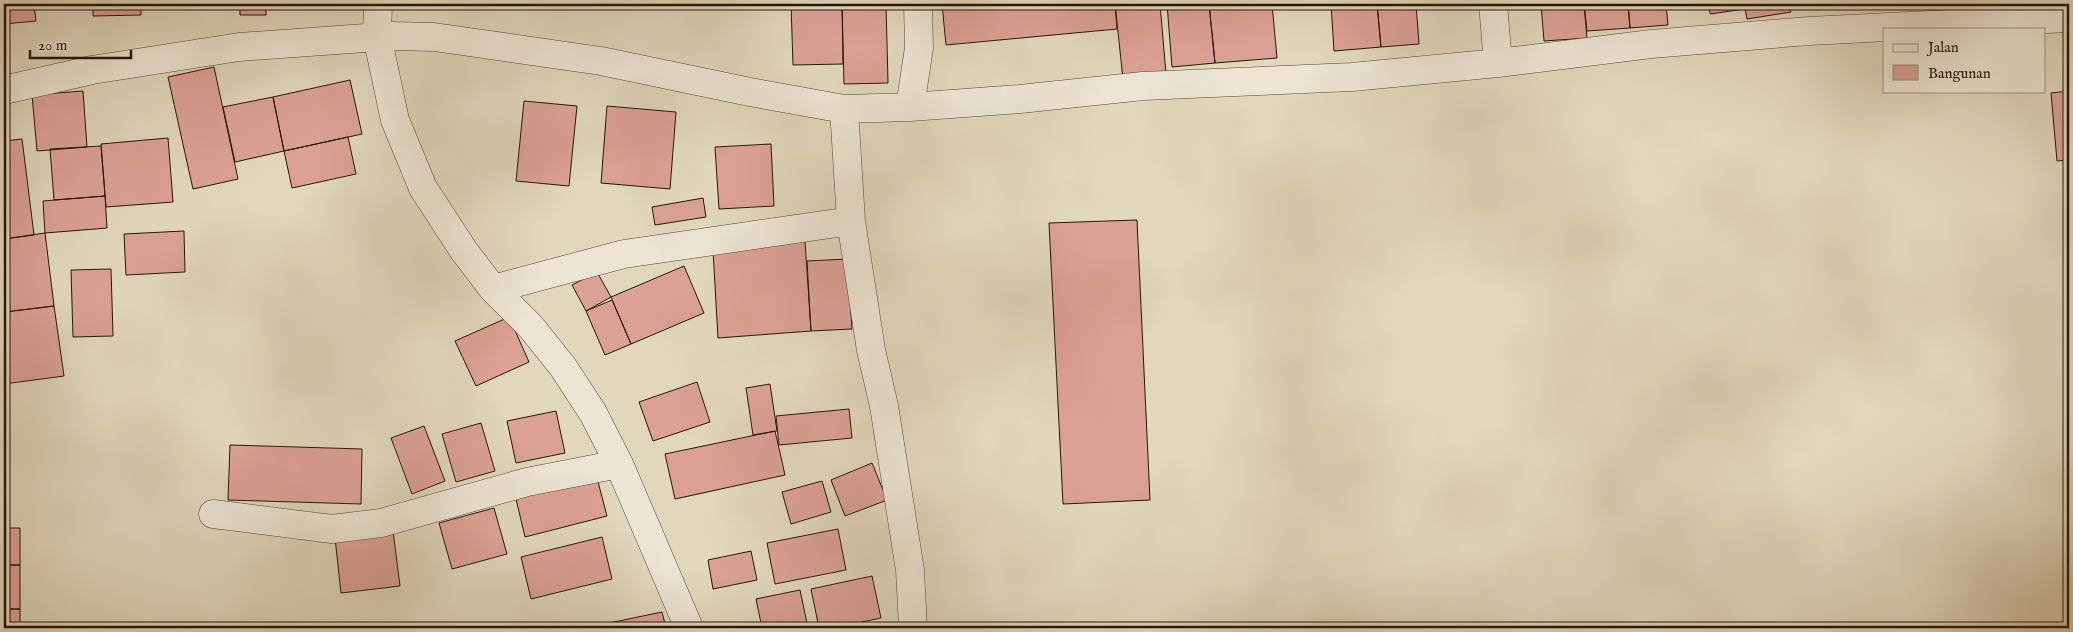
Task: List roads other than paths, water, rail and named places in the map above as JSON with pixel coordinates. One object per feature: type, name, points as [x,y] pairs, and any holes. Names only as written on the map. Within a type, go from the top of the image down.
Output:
[{"type":"street","points":[[378,4],[377,36],[395,120],[423,188],[464,251],[493,289],[531,327],[562,367],[593,413],[619,464],[689,628]]},
{"type":"street","points":[[910,107],[918,48],[918,4]]},
{"type":"street","points":[[1493,4],[1498,63]]},
{"type":"street","points":[[4,90],[92,70],[239,47],[377,36],[434,37],[601,61],[750,92],[844,109],[910,107],[1020,99],[1143,86],[1352,77],[1498,63],[1651,44],[1809,31],[2069,18]]},
{"type":"street","points":[[844,109],[851,222],[871,350],[884,406],[910,570],[913,628]]},
{"type":"street","points":[[493,289],[624,254],[851,222]]},
{"type":"street","points":[[213,514],[332,529],[381,523],[527,482],[619,464]]}]
